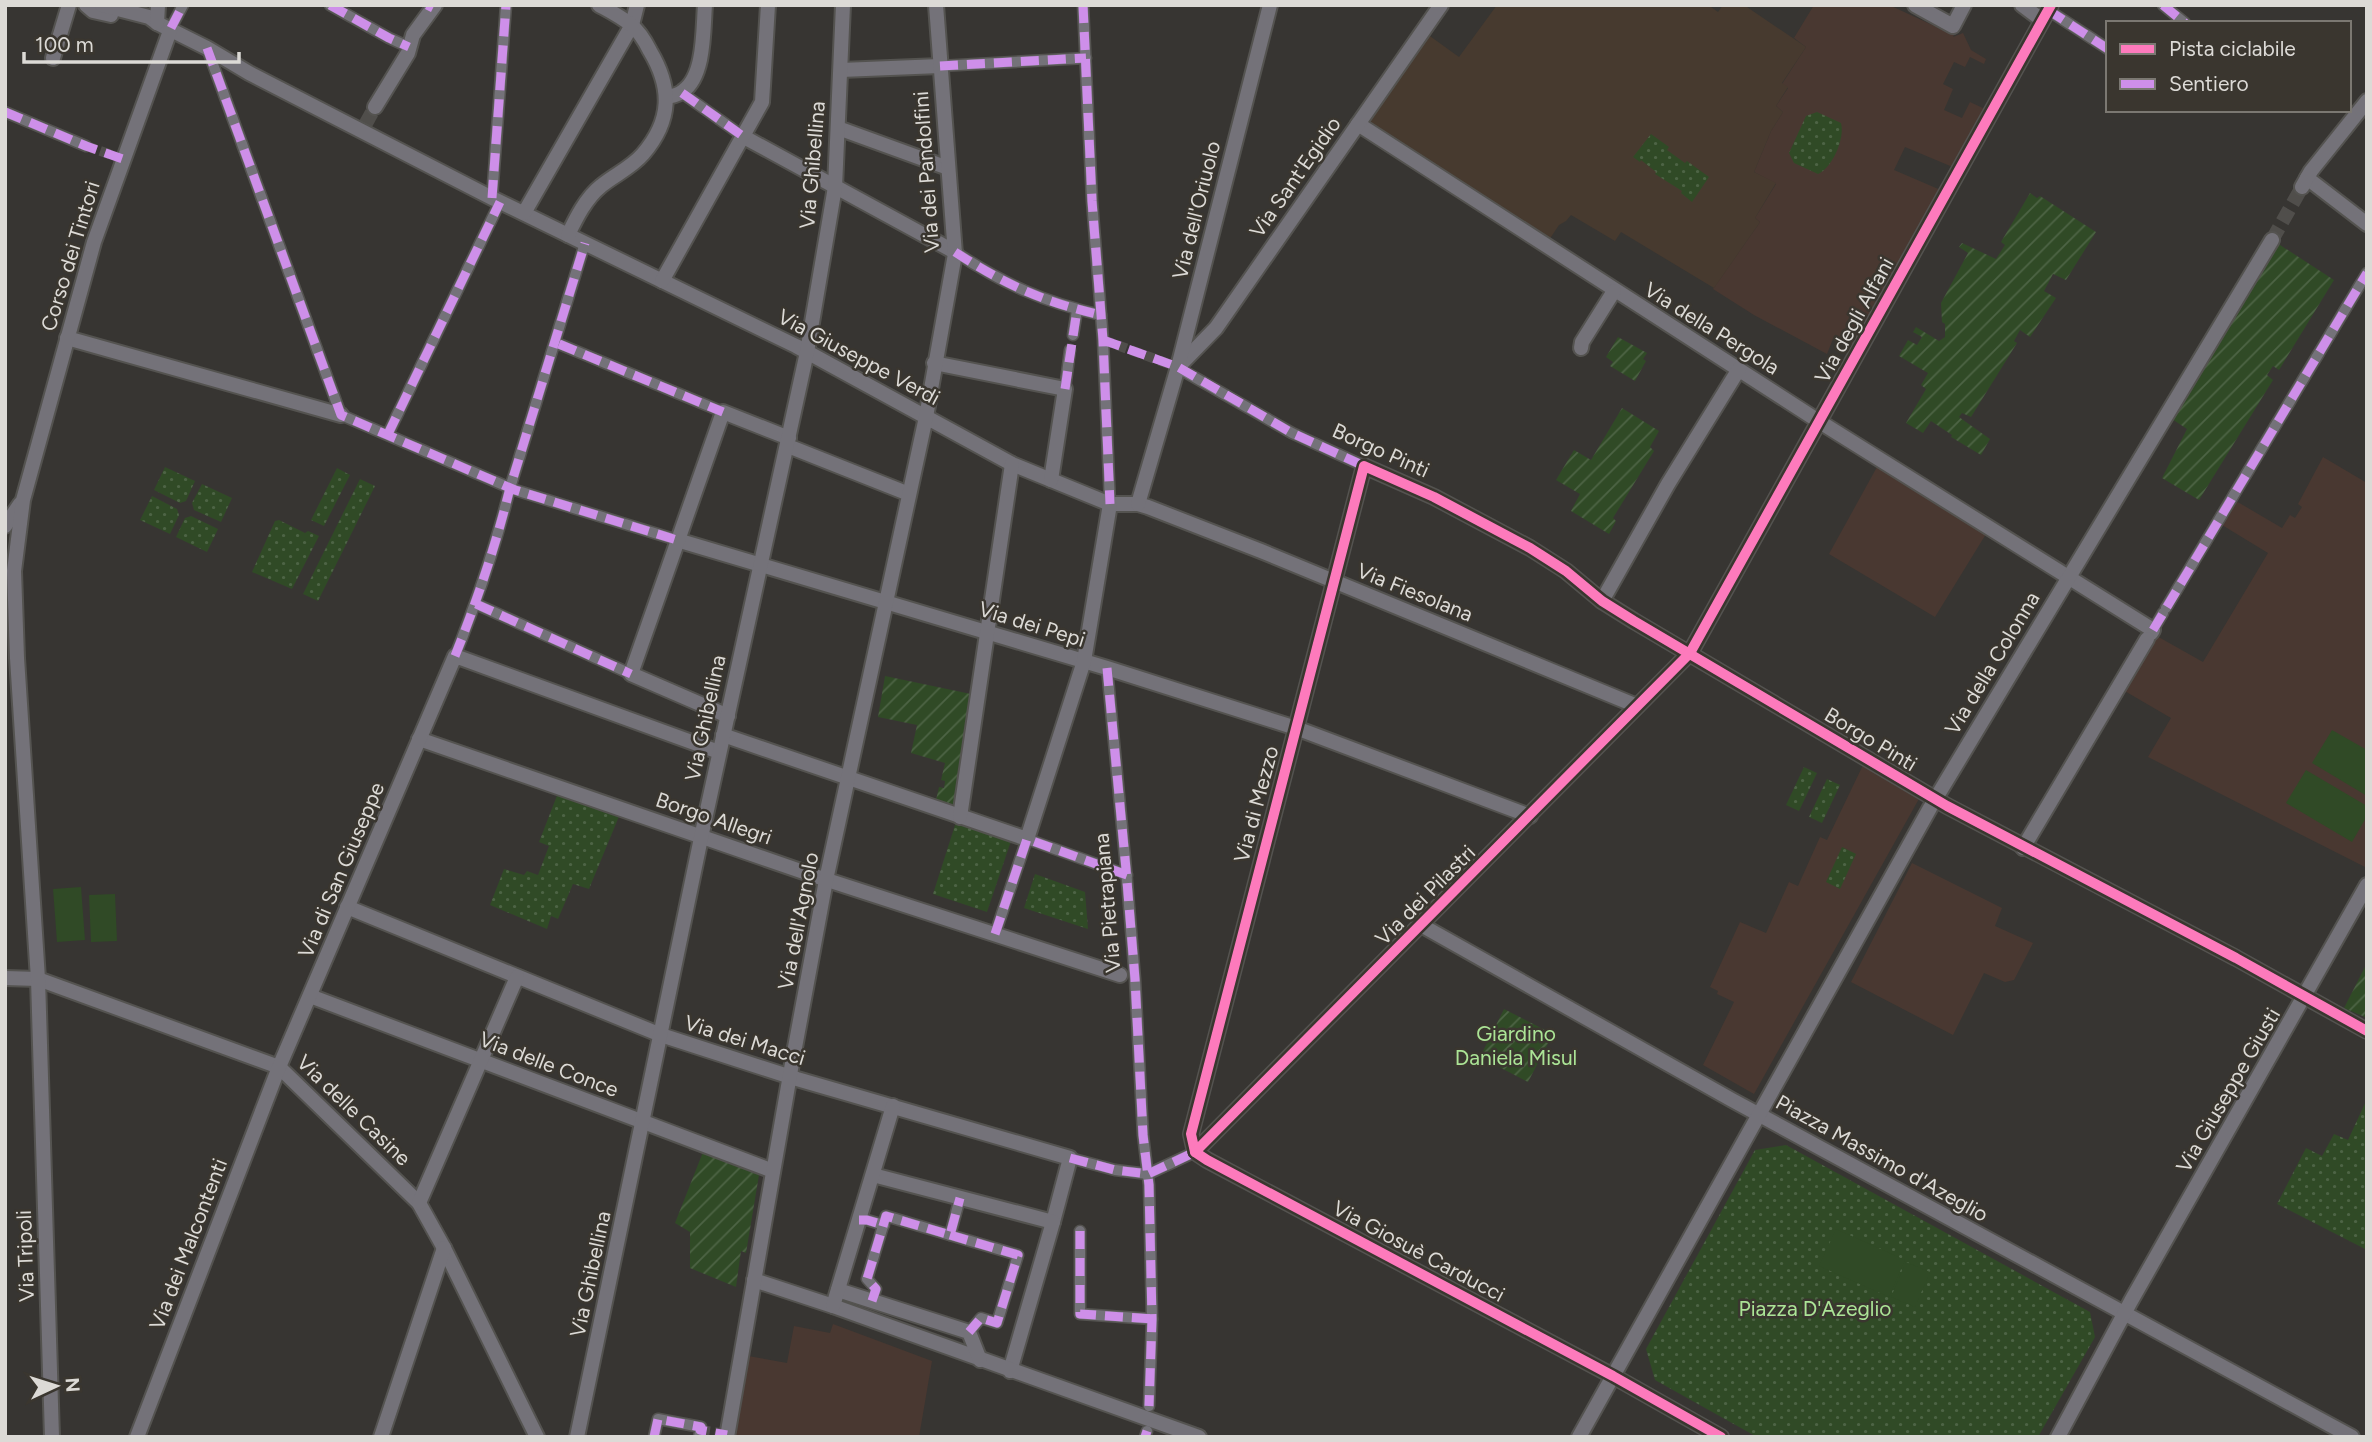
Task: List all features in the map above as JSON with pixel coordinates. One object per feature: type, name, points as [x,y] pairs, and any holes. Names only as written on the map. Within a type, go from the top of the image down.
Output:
[{"type":"street","points":[[53,58],[69,5]]},
{"type":"street","points":[[86,5],[93,11],[164,26]]},
{"type":"street","points":[[102,5],[149,17],[164,26]]},
{"type":"street","name":"Corso dei Tintori","points":[[23,500],[119,157],[164,26],[158,5]]},
{"type":"street","points":[[164,26],[183,5]]},
{"type":"street","points":[[330,5],[388,38],[410,47]]},
{"type":"street","points":[[388,434],[496,200],[506,5]]},
{"type":"street","points":[[568,235],[598,188],[643,154],[658,130],[667,97],[657,62],[632,25],[599,5]]},
{"type":"street","points":[[524,213],[632,25],[637,5]]},
{"type":"street","points":[[667,97],[682,93],[693,78],[701,59],[705,5]]},
{"type":"street","points":[[662,281],[744,137],[763,97],[768,5]]},
{"type":"street","name":"Via Ghibellina","points":[[578,1437],[701,836],[807,352],[835,187],[843,5]]},
{"type":"street","name":"Via dei Pandolfini","points":[[926,417],[955,251],[936,5]]},
{"type":"street","points":[[995,934],[1084,662],[1110,504],[1083,5]]},
{"type":"street","name":"Via dell'Oriuolo","points":[[1138,504],[1270,5]]},
{"type":"street","name":"Via Sant'Egidio","points":[[1175,366],[1214,331],[1441,5]]},
{"type":"street","points":[[1915,5],[1953,26],[1964,5]]},
{"type":"street","points":[[2022,5],[2047,12],[2106,48]]},
{"type":"street","points":[[2163,5],[2183,21]]},
{"type":"street","points":[[375,107],[403,63],[413,35],[432,6]]},
{"type":"street","name":"Via degli Alfani","points":[[1690,653],[2047,12]]},
{"type":"street","name":"Via Giuseppe Verdi","points":[[164,26],[249,73],[364,128],[496,200],[807,352],[1012,464],[1110,504]]},
{"type":"street","points":[[207,48],[341,415]]},
{"type":"street","points":[[841,70],[1086,58]]},
{"type":"street","points":[[682,93],[744,137],[955,251],[1008,285],[1061,306],[1101,315]]},
{"type":"street","points":[[2366,102],[2311,171],[2305,183],[2367,224]]},
{"type":"street","points":[[5,112],[86,146]]},
{"type":"street","name":"Via della Pergola","points":[[1358,124],[1614,291],[2068,578],[2150,634]]},
{"type":"street","points":[[838,128],[948,168]]},
{"type":"street","name":"Via della Colonna","points":[[1759,1114],[1935,799],[2272,240]]},
{"type":"street","points":[[587,244],[513,489],[476,604],[455,656],[719,752]]},
{"type":"street","points":[[2023,848],[2367,273]]},
{"type":"street","points":[[1581,348],[1582,342],[1614,291]]},
{"type":"street","points":[[1073,335],[1077,310]]},
{"type":"street","points":[[67,338],[341,415]]},
{"type":"street","points":[[559,344],[723,412],[909,494]]},
{"type":"street","points":[[1051,480],[1070,350]]},
{"type":"street","points":[[934,363],[1065,389]]},
{"type":"street","name":"Borgo Pinti","points":[[1175,366],[1292,433],[1443,501],[1530,548],[1566,571],[1602,601],[1935,799],[2023,848],[2236,958],[2367,1031]]},
{"type":"street","points":[[1602,601],[1668,484],[1739,369]]},
{"type":"street","points":[[631,674],[723,412]]},
{"type":"street","name":"Via dei Pepi","points":[[341,415],[513,489],[884,603],[1107,668],[1296,728],[1530,816]]},
{"type":"street","name":"Via dell'Agnolo","points":[[725,1435],[826,880],[926,417]]},
{"type":"street","points":[[960,817],[1012,464]]},
{"type":"street","name":"Via di Mezzo","points":[[1201,1156],[1191,1135],[1364,467]]},
{"type":"street","points":[[5,498],[23,500],[5,526]]},
{"type":"street","name":"Via Tripoli","points":[[23,500],[10,571],[38,979],[52,1437]]},
{"type":"street","points":[[1110,504],[1138,504]]},
{"type":"street","name":"Via Fiesolana","points":[[1138,504],[1334,581],[1636,706]]},
{"type":"street","points":[[476,604],[728,716]]},
{"type":"street","name":"Via dei Pilastri","points":[[1201,1156],[1421,925],[1690,653]]},
{"type":"street","name":"Via di San Giuseppe","points":[[279,1067],[455,656]]},
{"type":"street","name":"Via Pietrapiana","points":[[1107,668],[1135,979],[1143,1135],[1149,1185],[1152,1320],[1149,1406]]},
{"type":"street","points":[[723,735],[1126,875]]},
{"type":"street","name":"Borgo Allegri","points":[[419,739],[826,880],[1120,975]]},
{"type":"street","name":"Via Giuseppe Giusti","points":[[2124,1314],[2367,885]]},
{"type":"street","name":"Via dei Macci","points":[[347,906],[661,1035],[789,1076],[1070,1158],[1115,1170],[1146,1174]]},
{"type":"street","points":[[1421,925],[1759,1114]]},
{"type":"street","points":[[1120,975],[1135,979]]},
{"type":"street","points":[[419,1203],[517,977]]},
{"type":"street","name":"Via delle Casine","points":[[5,978],[38,979],[279,1067],[419,1203],[537,1437]]},
{"type":"street","name":"Via delle Conce","points":[[310,996],[773,1171]]},
{"type":"street","name":"Via dei Malcontenti","points":[[137,1437],[279,1067]]},
{"type":"street","points":[[833,1306],[892,1106]]},
{"type":"street","name":"Piazza Massimo d'Azeglio","points":[[1579,1437],[1759,1114],[2353,1437]]},
{"type":"street","points":[[1146,1174],[1201,1156]]},
{"type":"street","name":"Via Giosuè Carducci","points":[[1201,1156],[1613,1376]]},
{"type":"street","points":[[1010,1371],[1070,1158]]},
{"type":"street","points":[[873,1175],[1053,1222]]},
{"type":"street","points":[[950,1235],[960,1198]]},
{"type":"street","points":[[872,1301],[876,1289],[867,1279],[886,1216],[1018,1255],[996,1327],[981,1318],[969,1332]]},
{"type":"street","points":[[859,1220],[884,1225]]},
{"type":"street","points":[[1080,1231],[1080,1314],[1152,1320]]},
{"type":"street","points":[[381,1437],[444,1248]]},
{"type":"street","points":[[754,1280],[1199,1437]]},
{"type":"street","points":[[838,1290],[969,1332]]},
{"type":"street","points":[[2058,1437],[2124,1314]]},
{"type":"street","points":[[969,1332],[980,1360]]},
{"type":"street","points":[[1613,1376],[1721,1437]]},
{"type":"street","points":[[654,1437],[658,1419],[701,1427],[699,1437]]},
{"type":"shaded area","points":[[1497,5],[1708,5],[1718,12],[1723,5],[1744,5],[1806,47],[1782,83],[1788,87],[1776,106],[1783,112],[1771,131],[1754,172],[1776,183],[1755,218],[1760,222],[1714,288],[1621,232],[1615,241],[1571,215],[1559,225],[1549,240],[1366,122],[1427,34],[1459,57]]},
{"type":"shaded area","points":[[1814,5],[1889,5],[1954,35],[1953,37],[1963,33],[1971,50],[1986,59],[1984,64],[1970,57],[1965,67],[1954,62],[1943,84],[1953,89],[1944,110],[1962,118],[1970,102],[1987,110],[1955,168],[1905,147],[1894,170],[1943,191],[1851,348],[1833,339],[1827,354],[1754,315],[1713,289],[1760,222],[1755,218],[1776,184],[1754,172],[1771,131],[1783,112],[1776,106],[1788,88],[1782,84],[1806,47],[1794,38]]},
{"type":"shaded area","points":[[2323,457],[2367,483],[2367,868],[2148,757],[2171,718],[2123,690],[2155,635],[2203,662],[2268,553],[2222,525],[2236,501],[2282,528],[2290,515],[2295,518],[2302,507],[2298,504]]},
{"type":"shaded area","points":[[1877,467],[1986,534],[1935,617],[1829,554]]},
{"type":"shaded area","points":[[1864,763],[1920,797],[1754,1094],[1703,1065],[1734,1002],[1717,994],[1718,991],[1710,987],[1740,922],[1766,933],[1789,882],[1798,886],[1820,837],[1827,840]]},
{"type":"shaded area","points":[[1912,863],[2002,908],[1995,926],[2033,943],[2014,980],[2005,982],[1984,973],[1953,1035],[1851,982]]},
{"type":"shaded area","points":[[833,1324],[932,1361],[919,1437],[735,1437],[748,1356],[787,1363],[794,1326],[830,1333]]},
{"type":"green space","points":[[1817,112],[1841,123],[1842,129],[1833,159],[1818,174],[1794,163],[1789,153],[1806,116]]},
{"type":"green space","points":[[1651,134],[1669,147],[1667,150],[1709,177],[1692,202],[1682,191],[1633,157]]},
{"type":"green space","points":[[2030,193],[2037,198],[2040,196],[2096,232],[2066,280],[2053,274],[2044,291],[2056,298],[2030,337],[2020,330],[2014,341],[2017,343],[1971,417],[1962,413],[1959,417],[1990,439],[1981,455],[1931,421],[1923,433],[1906,423],[1926,389],[1921,385],[1928,373],[1899,356],[1908,340],[1917,345],[1922,337],[1913,332],[1916,327],[1939,341],[1945,337],[1941,303],[1968,253],[1959,247],[1962,243],[1996,259],[2005,245],[2001,242]]},
{"type":"green space","points":[[2277,243],[2334,280],[2279,370],[2273,366],[2267,375],[2273,380],[2199,500],[2162,478],[2187,429],[2172,419]]},
{"type":"green space","points":[[1618,337],[1647,353],[1643,359],[1646,361],[1635,381],[1610,366],[1613,362],[1606,357]]},
{"type":"green space","points":[[1622,408],[1659,431],[1650,447],[1654,451],[1613,518],[1616,521],[1609,534],[1571,511],[1580,494],[1556,480],[1574,450],[1591,460]]},
{"type":"green space","points":[[165,467],[195,481],[186,501],[180,503],[154,490]]},
{"type":"green space","points":[[337,468],[350,475],[324,526],[311,520]]},
{"type":"green space","points":[[360,479],[375,486],[318,601],[303,594]]},
{"type":"green space","points":[[202,484],[232,498],[221,522],[194,510],[192,503]]},
{"type":"green space","points":[[152,496],[177,509],[179,515],[170,534],[140,520]]},
{"type":"green space","points":[[191,516],[218,529],[207,552],[176,537],[185,518]]},
{"type":"green space","points":[[279,520],[305,533],[308,531],[319,536],[292,589],[252,572],[275,521]]},
{"type":"green space","points":[[885,676],[971,694],[956,805],[936,800],[939,787],[944,788],[945,781],[941,780],[945,763],[911,753],[917,725],[878,717]]},
{"type":"green space","points":[[2332,730],[2367,750],[2367,796],[2312,763]]},
{"type":"green space","points":[[1804,767],[1817,773],[1799,811],[1786,805]]},
{"type":"green space","points":[[2306,770],[2367,806],[2367,816],[2352,842],[2286,803]]},
{"type":"green space","points":[[1827,779],[1840,785],[1822,823],[1809,817]]},
{"type":"green space","points":[[558,793],[620,814],[589,889],[573,884],[558,919],[551,916],[547,929],[490,905],[504,869],[524,875],[527,871],[538,875],[549,846],[539,842]]},
{"type":"green space","points":[[956,822],[1011,841],[987,912],[933,894]]},
{"type":"green space","points":[[1842,847],[1856,854],[1840,889],[1826,882]]},
{"type":"green space","points":[[1035,874],[1085,892],[1088,929],[1024,908]]},
{"type":"green space","points":[[81,887],[85,940],[57,942],[53,889]]},
{"type":"green space","points":[[115,894],[117,941],[91,942],[89,895]]},
{"type":"green space","points":[[2367,963],[2367,1018],[2344,1008]]},
{"type":"green space","name":"Giardino Daniela Misul","points":[[1504,1009],[1553,1034],[1528,1082],[1480,1057]]},
{"type":"green space","points":[[2367,1099],[2367,1250],[2277,1204],[2306,1148],[2322,1156],[2334,1134],[2348,1140]]},
{"type":"green space","name":"Piazza D'Azeglio","points":[[1786,1145],[2090,1312],[2095,1337],[2038,1437],[1757,1437],[1655,1380],[1646,1349],[1755,1150]]},
{"type":"green space","points":[[703,1152],[759,1175],[746,1253],[741,1251],[736,1287],[690,1268],[690,1232],[675,1223]]},
{"type":"green space","points":[[1836,1229],[1905,1260],[1889,1297],[1819,1266]]},
{"type":"green space","points":[[1906,1262],[1930,1272],[1915,1307],[1891,1297]]},
{"type":"tunnel","points":[[365,125],[375,107]]},
{"type":"tunnel","points":[[86,146],[115,156]]},
{"type":"tunnel","points":[[2272,240],[2302,187]]},
{"type":"tunnel","points":[[1103,340],[1172,365]]},
{"type":"tunnel","points":[[700,1430],[720,1433]]},
{"type":"marked path","points":[[171,28],[183,5]]},
{"type":"marked path","points":[[330,5],[409,47]]},
{"type":"marked path","points":[[427,5],[433,8]]},
{"type":"marked path","points":[[492,198],[506,5]]},
{"type":"marked path","points":[[1083,5],[1110,504]]},
{"type":"marked path","points":[[2163,5],[2183,21]]},
{"type":"marked path","points":[[2048,10],[2106,48]]},
{"type":"marked path","points":[[207,48],[341,415],[515,490],[677,540]]},
{"type":"marked path","points":[[940,66],[1086,58]]},
{"type":"marked path","points":[[682,93],[744,137]]},
{"type":"marked path","points":[[5,112],[123,159]]},
{"type":"marked path","points":[[388,434],[500,202]]},
{"type":"marked path","points":[[455,656],[492,552],[585,243]]},
{"type":"marked path","points":[[955,252],[990,274],[1025,291],[1101,315]]},
{"type":"marked path","points":[[2153,630],[2367,273]]},
{"type":"marked path","points":[[1065,389],[1077,310]]},
{"type":"marked path","points":[[1103,340],[1178,367],[1292,433],[1364,466]]},
{"type":"marked path","points":[[559,344],[723,412]]},
{"type":"marked path","points":[[476,604],[631,674]]},
{"type":"marked path","points":[[1107,668],[1135,979],[1143,1135],[1149,1185],[1152,1319],[1149,1406]]},
{"type":"marked path","points":[[995,934],[1027,839],[1127,875]]},
{"type":"marked path","points":[[1070,1158],[1115,1170],[1148,1174],[1195,1152]]},
{"type":"marked path","points":[[872,1301],[876,1289],[867,1279],[886,1216],[950,1235],[960,1198]]},
{"type":"marked path","points":[[859,1220],[884,1225]]},
{"type":"marked path","points":[[1080,1231],[1080,1314],[1152,1319]]},
{"type":"marked path","points":[[950,1235],[1018,1255],[997,1323],[981,1318],[969,1332]]},
{"type":"marked path","points":[[654,1437],[658,1419],[727,1435]]},
{"type":"marked path","points":[[1145,1437],[1147,1431]]},
{"type":"cycle path","points":[[1721,1437],[1613,1376],[1195,1152],[1690,653],[2051,5]]},
{"type":"cycle path","points":[[1195,1152],[1191,1134],[1364,466],[1434,497],[1530,548],[1634,621],[1947,806],[2236,958],[2367,1031]]}]
